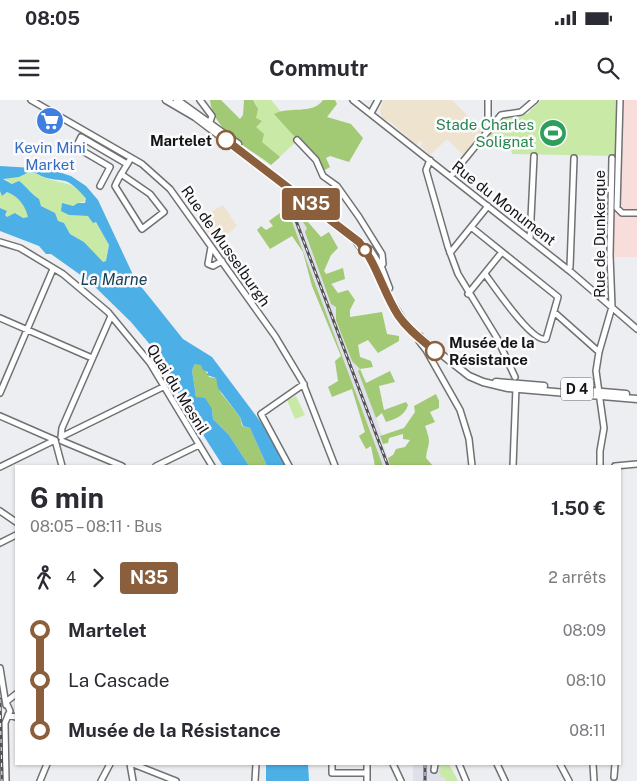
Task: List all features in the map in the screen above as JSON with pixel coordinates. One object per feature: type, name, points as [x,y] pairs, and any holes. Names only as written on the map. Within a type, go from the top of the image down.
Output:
[{"type":"main road","name":"D 4","points":[[166,100],[210,125]]},
{"type":"main road","name":"D 4","points":[[177,100],[352,236],[379,268],[398,316],[419,336],[469,376],[495,386],[516,386],[637,397]]},
{"type":"street","name":"Rue de Musselburgh","points":[[31,100],[131,158],[154,173],[170,189],[275,336],[304,384],[335,465]]},
{"type":"street","points":[[200,100],[210,111],[210,125]]},
{"type":"street","name":"Rue du Monument","points":[[353,100],[530,239],[637,329]]},
{"type":"street","points":[[371,114],[378,100]]},
{"type":"street","points":[[488,100],[488,131]]},
{"type":"street","points":[[451,176],[501,114],[521,112],[535,100]]},
{"type":"street","points":[[620,100],[617,208],[622,213],[637,213]]},
{"type":"street","points":[[87,132],[83,138],[80,138],[76,147],[110,167],[100,186]]},
{"type":"street","points":[[83,138],[127,164]]},
{"type":"street","points":[[297,140],[316,160],[323,176],[337,186],[359,217],[382,254],[383,264],[379,268]]},
{"type":"street","points":[[530,239],[534,156]]},
{"type":"street","points":[[121,174],[150,194],[164,212],[142,230],[115,186],[121,174],[131,158]]},
{"type":"street","points":[[567,269],[570,267],[574,158]]},
{"type":"street","name":"Rue de Dunkerque","points":[[600,465],[600,451],[604,428],[596,371],[599,352],[612,307],[610,255],[612,158]]},
{"type":"street","points":[[430,160],[426,170],[450,254],[468,294],[497,338],[515,376]]},
{"type":"street","points":[[450,254],[488,206]]},
{"type":"street","points":[[471,227],[558,297],[544,341],[528,330],[485,274]]},
{"type":"street","name":"Quai du Mesnil","points":[[0,242],[20,248],[67,277],[111,316],[150,363],[163,387],[168,390],[211,465]]},
{"type":"street","points":[[211,247],[208,264],[216,266],[222,261]]},
{"type":"street","points":[[468,294],[501,253]]},
{"type":"street","points":[[0,393],[53,269]]},
{"type":"street","points":[[554,312],[599,352]]},
{"type":"street","points":[[62,465],[59,440],[62,428],[111,316]]},
{"type":"street","points":[[0,318],[92,358]]},
{"type":"street","points":[[419,336],[460,410],[469,439],[472,465]]},
{"type":"street","points":[[288,465],[261,414],[304,384]]},
{"type":"street","points":[[513,464],[516,386]]},
{"type":"street","points":[[0,467],[59,440],[163,387]]},
{"type":"street","points":[[0,416],[120,465]]},
{"type":"street","points":[[158,465],[199,445]]},
{"type":"street","points":[[621,465],[637,464]]},
{"type":"street","points":[[0,511],[15,521]]},
{"type":"street","points":[[0,543],[15,536]]},
{"type":"street","points":[[0,668],[8,715],[5,723],[6,781]]},
{"type":"street","points":[[6,702],[15,695]]},
{"type":"street","points":[[8,715],[15,717]]},
{"type":"street","points":[[40,781],[46,765]]},
{"type":"street","points":[[101,781],[109,765]]},
{"type":"street","points":[[132,765],[133,781]]},
{"type":"street","points":[[135,765],[176,781]]},
{"type":"street","points":[[255,781],[256,765]]},
{"type":"street","points":[[332,765],[332,773],[367,773]]},
{"type":"street","points":[[367,765],[367,781]]},
{"type":"street","points":[[393,765],[401,781]]},
{"type":"street","points":[[434,770],[435,765]]},
{"type":"street","points":[[459,765],[466,781]]},
{"type":"street","points":[[497,765],[505,781]]},
{"type":"street","points":[[561,765],[569,781]]},
{"type":"street","points":[[593,765],[594,781]]},
{"type":"street","points":[[614,777],[615,765]]},
{"type":"shaded area","points":[[383,100],[452,100],[484,132],[464,156],[447,139],[430,155],[420,146],[423,144],[420,140],[416,145],[391,122],[382,118],[380,110]]},
{"type":"shaded area","points":[[618,100],[637,100],[637,257],[612,257]]},
{"type":"shaded area","points":[[223,205],[237,226],[216,244],[199,221],[205,216],[208,217],[208,214]]},
{"type":"shaded area","points":[[300,213],[321,237],[317,257],[331,283],[334,285],[348,328],[359,348],[360,369],[382,435],[380,437],[392,465],[375,465],[371,446],[366,449],[359,436],[365,432],[344,363],[312,286],[303,252],[285,219]]},
{"type":"shaded area","points":[[0,695],[4,763],[3,781],[0,781]]},
{"type":"shaded area","points":[[413,765],[450,765],[458,781],[413,781]]},
{"type":"green space","points":[[210,100],[221,100],[240,119],[243,115],[244,100],[253,100],[258,109],[256,118],[262,121],[256,127],[264,134],[262,142],[280,157],[271,165],[233,138],[218,121]]},
{"type":"green space","points":[[253,100],[271,100],[293,126],[299,139],[271,165],[227,131],[257,106]]},
{"type":"green space","points":[[323,100],[335,100],[337,104],[327,117],[351,124],[363,138],[349,162],[330,156],[326,158],[330,167],[325,170],[274,114],[307,109],[319,105]]},
{"type":"green space","name":"Stade Charles Solignat","points":[[541,100],[618,100],[615,156],[512,154],[511,149],[477,148],[502,118],[518,118],[519,115],[525,112],[527,114]]},
{"type":"green space","points":[[29,172],[74,186],[79,190],[86,201],[78,203],[69,215],[88,216],[96,222],[109,245],[106,261],[103,263],[84,242],[70,234],[64,223],[58,221],[54,213],[41,206],[39,200],[3,178],[19,177]]},
{"type":"green space","points":[[0,191],[2,196],[7,192],[18,199],[26,209],[29,217],[23,218],[16,213],[7,217],[4,215],[7,212],[0,208]]},
{"type":"green space","points":[[280,213],[285,219],[300,213],[321,237],[329,232],[338,248],[331,255],[324,271],[326,274],[343,268],[345,279],[331,284],[338,293],[348,290],[355,300],[350,310],[350,317],[382,312],[387,334],[399,336],[399,341],[378,353],[368,340],[358,345],[360,357],[371,361],[373,367],[360,369],[352,361],[336,320],[336,307],[331,304],[305,232],[307,228],[299,216],[291,219],[383,465],[375,465],[371,446],[366,449],[359,436],[365,432],[352,389],[332,397],[328,387],[338,381],[335,361],[341,356],[312,286],[303,252],[292,236],[270,249],[257,230],[261,226],[266,230],[273,226],[269,221]]},
{"type":"green space","points":[[195,364],[202,364],[209,377],[216,378],[221,393],[240,417],[242,426],[250,428],[267,465],[248,465],[229,435],[213,419],[212,409],[196,397],[192,370]]},
{"type":"green space","points":[[360,369],[366,383],[390,371],[395,382],[379,386],[384,410],[406,402],[407,408],[402,414],[386,422],[382,413],[376,418],[358,371]]},
{"type":"green space","points":[[436,394],[439,401],[439,408],[430,412],[435,422],[425,426],[429,440],[426,458],[432,465],[390,465],[388,458],[393,455],[396,449],[405,447],[410,440],[403,439],[403,434],[389,438],[388,443],[383,444],[380,436],[404,428],[415,412],[414,406]]},
{"type":"green space","points":[[296,396],[305,415],[295,419],[287,400]]},
{"type":"green space","points":[[436,765],[450,765],[458,781],[446,781],[445,777],[441,777],[439,772],[442,767],[436,767]]},
{"type":"water","name":"La Marne","points":[[0,166],[49,169],[71,176],[86,186],[98,200],[135,279],[183,339],[212,357],[266,429],[284,465],[267,465],[250,428],[243,426],[240,417],[218,388],[216,378],[207,375],[208,372],[203,370],[201,365],[195,364],[192,370],[196,397],[205,398],[212,409],[213,419],[229,435],[248,465],[222,465],[184,405],[163,360],[131,322],[89,281],[51,254],[46,254],[39,246],[0,231],[0,208],[7,211],[5,215],[7,217],[15,213],[23,218],[28,217],[18,199],[7,192],[2,196],[0,191]],"holes":[[[29,172],[47,178],[68,182],[82,194],[86,199],[85,203],[78,203],[73,206],[62,203],[61,211],[69,215],[88,216],[93,223],[96,222],[109,245],[106,261],[103,262],[84,242],[70,234],[64,223],[58,221],[55,213],[41,206],[39,199],[19,181],[12,184],[3,179],[19,177]]]},
{"type":"water","points":[[266,765],[308,765],[309,781],[266,781]]},
{"type":"railway","points":[[295,218],[388,465]]},
{"type":"railway","points":[[0,699],[2,781]]},
{"type":"railway","points":[[425,765],[425,781]]},
{"type":"bus line","name":"N35","points":[[226,140],[359,242],[373,262],[398,316],[408,328],[435,351]]},
{"type":"place","name":"Kevin Mini Market","points":[[50,121]]},
{"type":"place","name":"Stade Charles Solignat","points":[[553,133]]},
{"type":"place","name":"Martelet","points":[[226,140]]},
{"type":"place","name":"Musée de la Résistance","points":[[435,351]]}]
